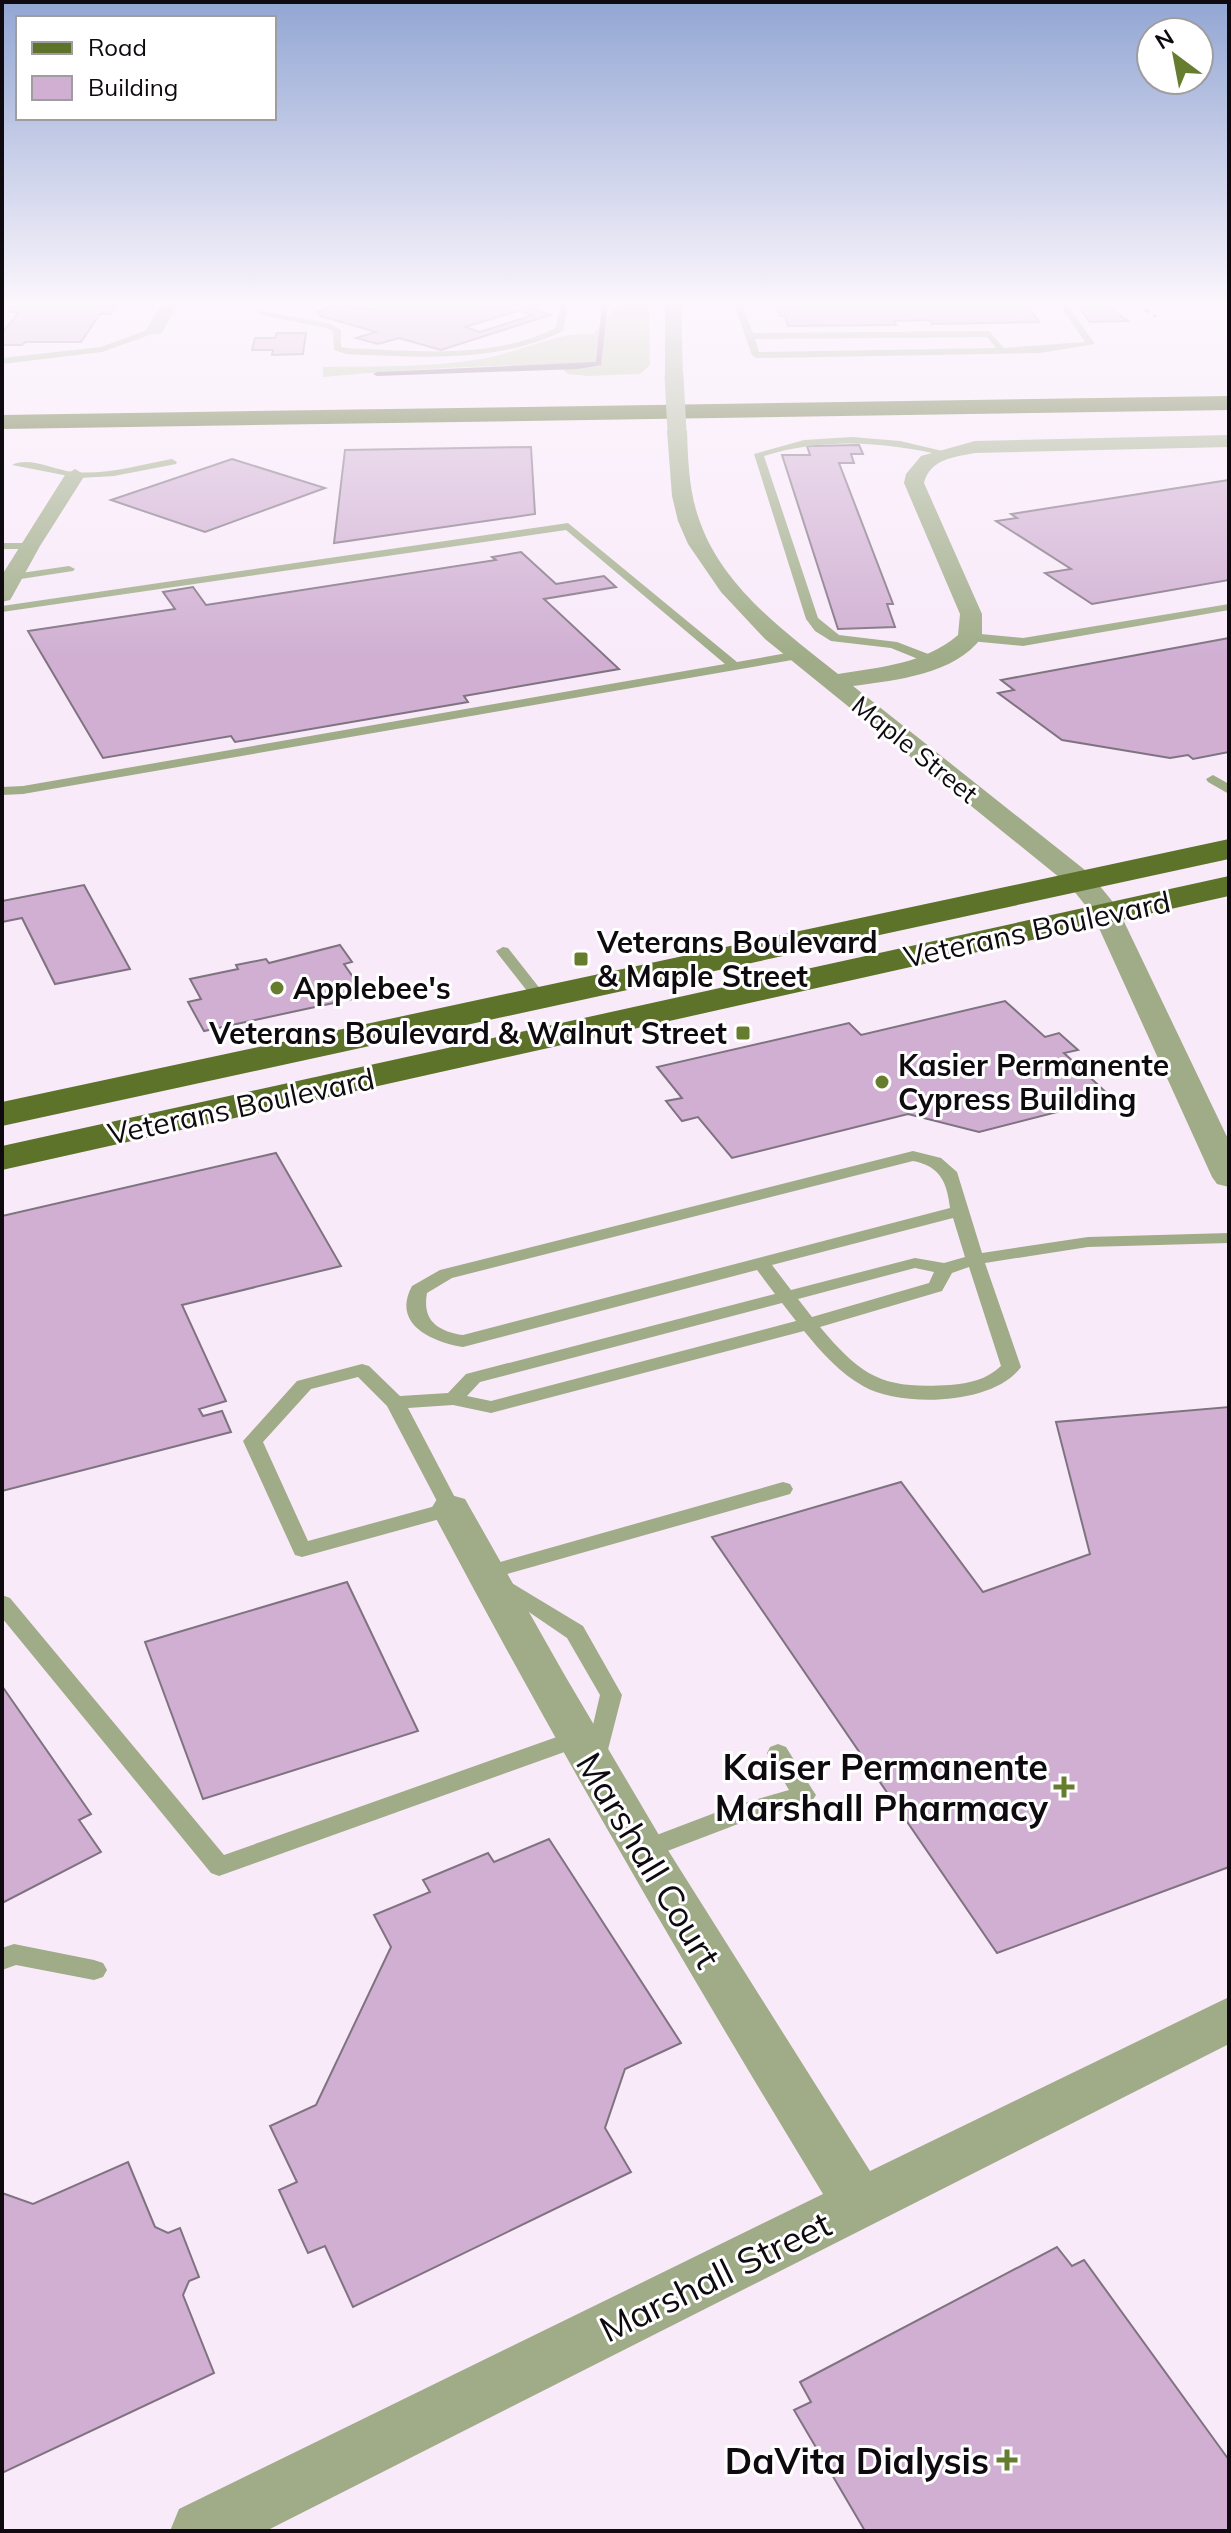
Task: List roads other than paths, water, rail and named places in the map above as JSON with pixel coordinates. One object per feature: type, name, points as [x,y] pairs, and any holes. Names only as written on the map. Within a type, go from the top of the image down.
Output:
[{"type":"main road","name":"Veterans Boulevard","points":[[2,1114],[1229,849]]},
{"type":"main road","name":"Veterans Boulevard","points":[[2,1158],[1229,886]]},
{"type":"street","name":"Maple Street","points":[[677,422],[678,482],[682,504],[700,549],[731,591],[798,655],[1080,880],[1107,913],[1229,1177]]},
{"type":"street","points":[[832,682],[908,668],[959,648],[970,637],[971,614],[914,483],[914,473],[922,464],[946,453],[1002,445],[1229,441]]},
{"type":"street","points":[[2,595],[75,475]]},
{"type":"street","name":"Marshall Court","points":[[451,1509],[641,1851],[860,2204]]},
{"type":"street","name":"Marshall Street","points":[[201,2531],[1229,2019]]},
{"type":"lane","points":[[932,660],[911,649],[886,643],[830,638],[820,632],[812,619],[759,454],[781,446],[806,443],[875,442],[916,445],[946,453]]},
{"type":"lane","points":[[17,465],[40,465],[75,475],[109,473],[172,462]]},
{"type":"lane","points":[[2,609],[568,526],[735,666]]},
{"type":"lane","points":[[2,546],[29,546]]},
{"type":"lane","points":[[14,577],[69,569]]},
{"type":"lane","points":[[970,637],[1023,642],[1229,607]]},
{"type":"lane","points":[[2,791],[39,788],[798,655]]},
{"type":"lane","points":[[1213,779],[1229,790]]},
{"type":"lane","points":[[503,951],[540,998]]},
{"type":"lane","points":[[761,1263],[808,1324],[864,1380],[889,1390],[912,1393],[964,1390],[996,1383],[1011,1367],[959,1211],[957,1187],[946,1168],[933,1159],[913,1156],[446,1274],[418,1290],[415,1303],[419,1320],[428,1329],[443,1338],[463,1341],[959,1211]]},
{"type":"lane","points":[[453,1399],[473,1378],[915,1263],[945,1269],[976,1259],[1088,1242],[1229,1238]]},
{"type":"lane","points":[[395,1403],[453,1399],[491,1407],[936,1287],[945,1269]]},
{"type":"lane","points":[[362,1370],[395,1403],[451,1509],[302,1550],[253,1441],[304,1385],[362,1370]]},
{"type":"lane","points":[[486,1573],[783,1489]]},
{"type":"lane","points":[[2,1603],[219,1866],[585,1754]]},
{"type":"lane","points":[[641,1851],[728,1818],[804,1795],[778,1753]]},
{"type":"lane","points":[[2,1960],[14,1954],[94,1970]]},
{"type":"place","name":"Veterans Boulevard & Maple Street","points":[[581,959]]},
{"type":"place","name":"Applebee's","points":[[277,988]]},
{"type":"place","name":"Veterans Boulevard & Walnut Street","points":[[743,1033]]},
{"type":"place","name":"Kasier Permanente Cypress Building","points":[[882,1082]]},
{"type":"place","name":"Kaiser Permanente Marshall Pharmacy","points":[[1064,1787]]},
{"type":"place","name":"DaVita Dialysis","points":[[1007,2460]]}]
